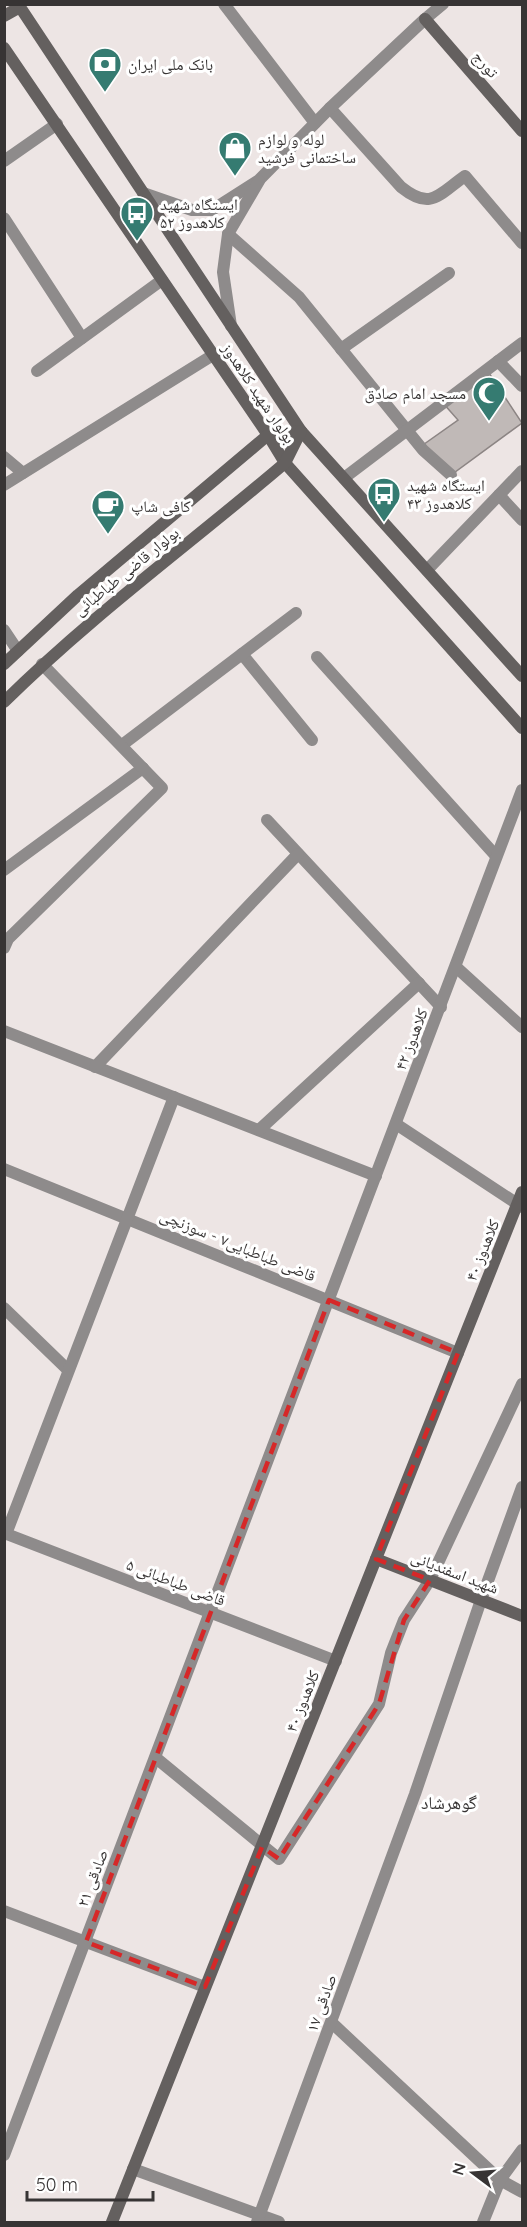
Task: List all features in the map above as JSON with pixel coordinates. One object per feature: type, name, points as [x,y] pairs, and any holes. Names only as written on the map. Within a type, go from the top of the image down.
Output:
[{"type":"main road","points":[[4,16],[19,6]]},
{"type":"main road","name":"بولوار شهید کلاهدوز","points":[[19,6],[301,431],[522,676]]},
{"type":"main road","name":"تورج","points":[[425,19],[522,131]]},
{"type":"main road","name":"بولوار شهید کلاهدوز","points":[[4,48],[9,64],[57,124],[285,463],[522,728]]},
{"type":"main road","points":[[268,435],[301,431]]},
{"type":"main road","name":"بولوار قاضی طباطبائی","points":[[4,702],[42,664],[99,614],[285,463],[301,431]]},
{"type":"main road","name":"بولوار قاضی طباطبائی","points":[[4,664],[78,595],[268,435]]},
{"type":"main road","name":"کلاهدوز ۴۰","points":[[112,2223],[458,1353],[521,1201]]},
{"type":"main road","name":"شهید اسفندیانی","points":[[376,1559],[522,1616]]},
{"type":"street","points":[[224,4],[315,123]]},
{"type":"street","points":[[143,193],[192,210],[212,210],[259,180],[330,108],[443,4]]},
{"type":"street","points":[[330,108],[401,187],[415,198],[426,201],[465,176],[522,243]]},
{"type":"street","points":[[4,161],[57,124]]},
{"type":"street","points":[[231,327],[222,272],[228,234],[259,180]]},
{"type":"street","points":[[4,218],[82,338]]},
{"type":"street","points":[[228,234],[299,297],[423,450],[450,475]]},
{"type":"street","points":[[341,349],[449,273]]},
{"type":"street","points":[[37,371],[162,280]]},
{"type":"street","points":[[344,478],[522,343]]},
{"type":"street","points":[[4,485],[213,355]]},
{"type":"street","points":[[498,361],[522,386]]},
{"type":"street","points":[[4,457],[23,473]]},
{"type":"street","points":[[427,570],[522,471]]},
{"type":"street","points":[[499,495],[522,520]]},
{"type":"street","points":[[122,745],[296,613]]},
{"type":"street","points":[[4,630],[18,651]]},
{"type":"street","points":[[242,654],[312,740]]},
{"type":"street","points":[[317,657],[496,856]]},
{"type":"street","points":[[6,941],[162,788],[42,664]]},
{"type":"street","points":[[4,870],[143,768]]},
{"type":"street","name":"کلاهدوز ۴۲","points":[[211,1613],[522,790]]},
{"type":"street","points":[[267,820],[441,1007]]},
{"type":"street","points":[[95,1066],[298,854]]},
{"type":"street","points":[[456,967],[522,1027]]},
{"type":"street","points":[[259,1130],[419,983]]},
{"type":"street","points":[[4,1031],[376,1176]]},
{"type":"street","points":[[5,1534],[174,1097]]},
{"type":"street","points":[[396,1124],[521,1201]]},
{"type":"street","name":"قاضی طباطبایی۷ - سوزنچی","points":[[4,1169],[458,1353]]},
{"type":"street","points":[[4,1308],[68,1370]]},
{"type":"street","points":[[156,1758],[279,1859],[378,1704],[391,1653],[404,1620],[430,1580],[522,1384]]},
{"type":"street","name":"صادقی ۱۷","points":[[259,2219],[415,1794],[522,1486]]},
{"type":"street","name":"قاضی طباطبائی ۵","points":[[5,1534],[336,1661]]},
{"type":"street","name":"صادقی ۲۱","points":[[4,2155],[211,1613]]},
{"type":"street","points":[[4,1911],[206,1988]]},
{"type":"street","points":[[332,2023],[500,2180],[522,2192]]},
{"type":"street","points":[[483,2223],[500,2180],[522,2150]]},
{"type":"street","points":[[133,2169],[259,2219],[279,2223]]},
{"type":"highlighted area","points":[[329,1300],[458,1353],[376,1559],[430,1580],[404,1620],[379,1704],[279,1859],[262,1847],[205,1987],[86,1942]]},
{"type":"building","name":"مسجد امام صادق","points":[[487,370],[522,423],[451,475],[420,447],[458,420],[443,403]]},
{"type":"place","name":"بانک ملی ایران","points":[[105,93]]},
{"type":"place","name":"لوله و لوازم ساختمانی فرشید","points":[[235,177]]},
{"type":"place","name":"ایستگاه شهید کلاهدوز ۵۲","points":[[137,242]]},
{"type":"place","name":"مسجد امام صادق","points":[[489,422]]},
{"type":"place","name":"ایستگاه شهید کلاهدوز ۴۳","points":[[384,523]]},
{"type":"place","name":"کافی شاپ","points":[[108,535]]},
{"type":"district","name":"گوهرشاد","points":[[449,1802]]}]
